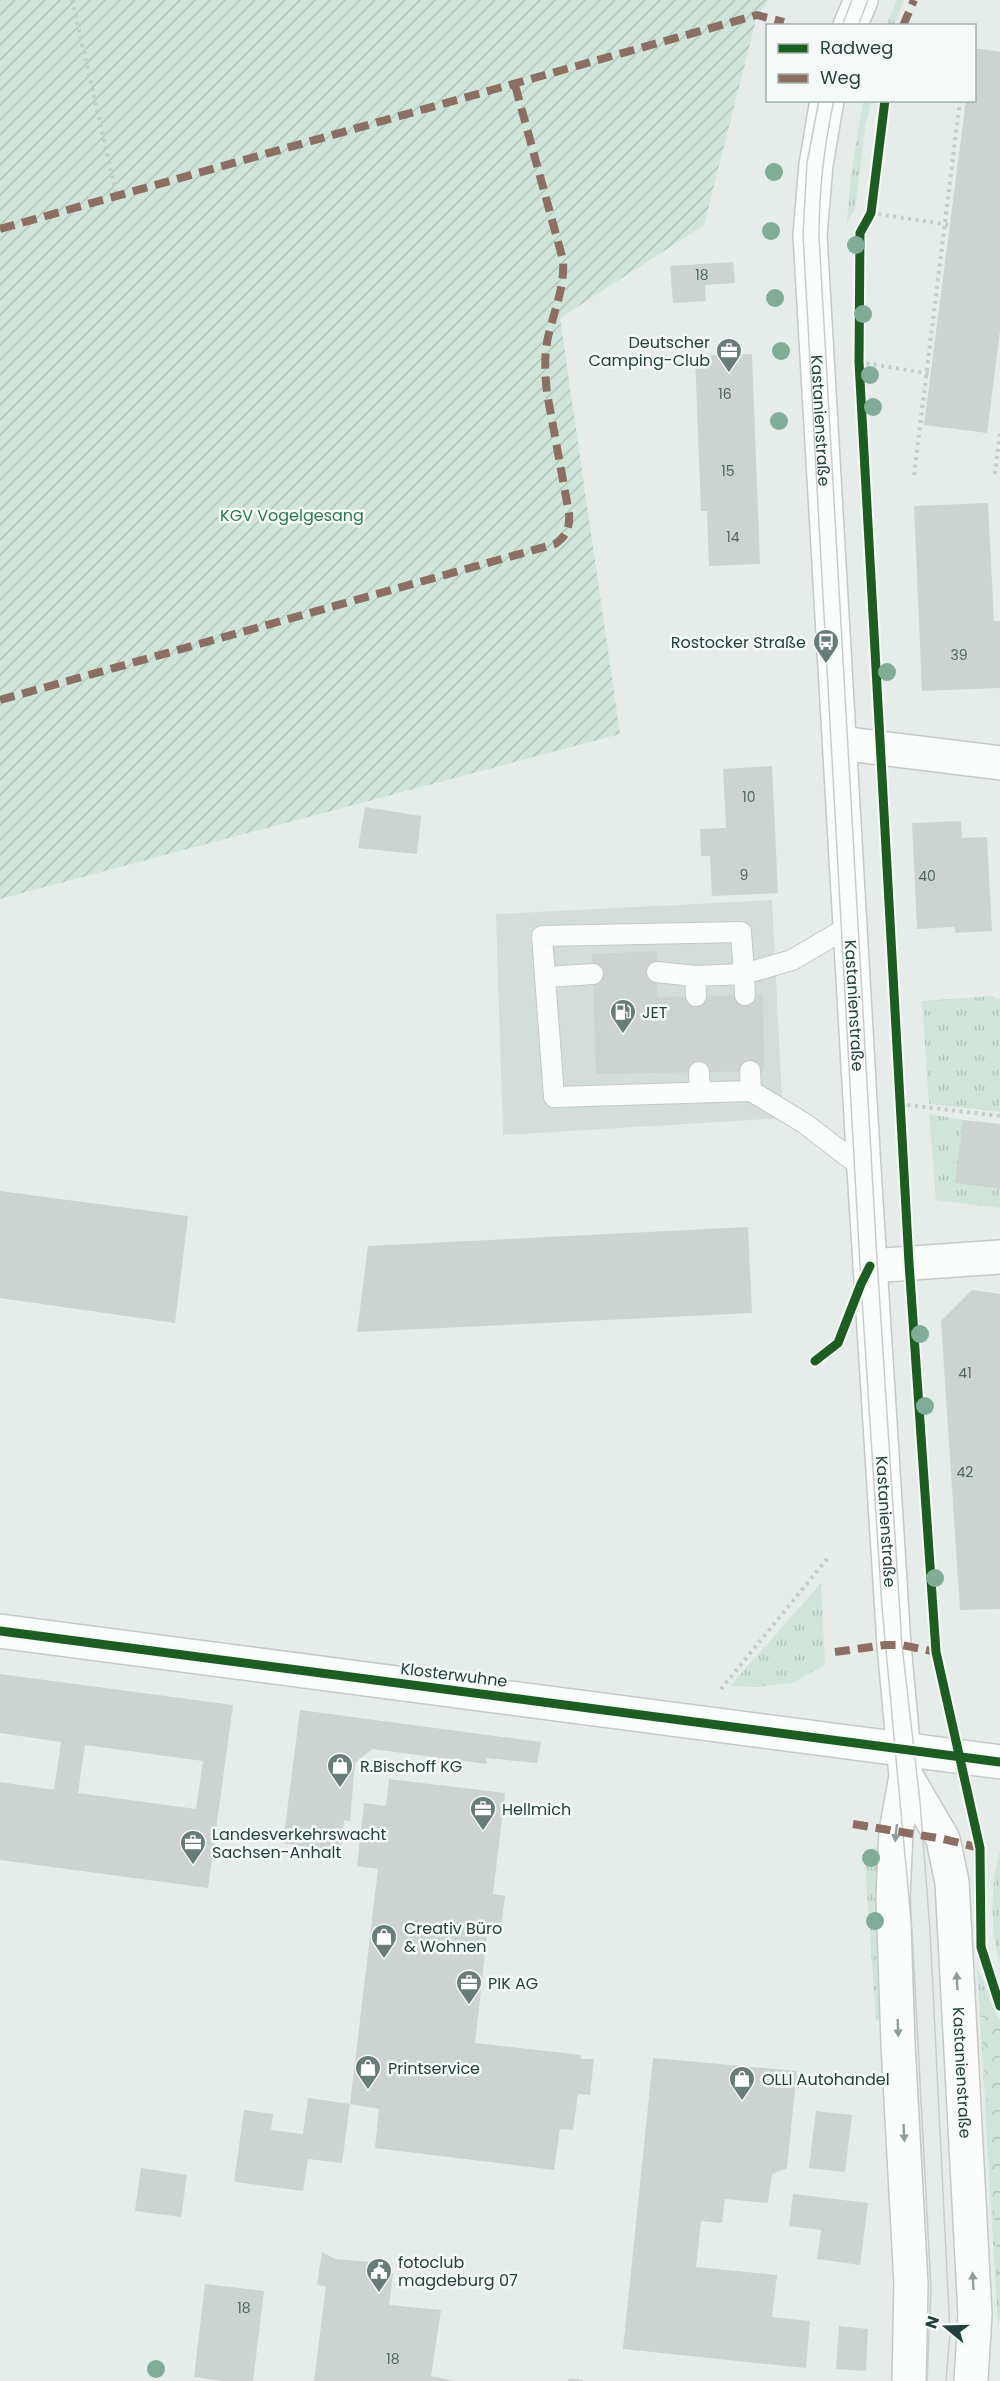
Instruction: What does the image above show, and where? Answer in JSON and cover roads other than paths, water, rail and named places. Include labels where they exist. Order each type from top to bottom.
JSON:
[{"type":"main road","points":[[851,24],[861,0]]},
{"type":"main road","name":"Kastanienstraße","points":[[827,102],[816,165],[810,235],[870,1266],[894,1645],[905,1763],[896,1832],[893,1896],[911,2284],[909,2381]]},
{"type":"main road","points":[[840,743],[1000,763]]},
{"type":"main road","points":[[870,1266],[1000,1257]]},
{"type":"main road","name":"Klosterwuhne","points":[[0,1631],[695,1721],[905,1763],[1000,1762]]},
{"type":"main road","name":"Kastanienstraße","points":[[905,1763],[943,1839],[952,1882],[975,2314],[971,2381]]},
{"type":"lane","points":[[657,972],[696,976],[744,974],[792,960],[850,926]]},
{"type":"lane","points":[[745,995],[741,932],[542,936],[554,1097],[751,1091],[804,1123],[864,1169]]},
{"type":"lane","points":[[546,977],[593,974]]},
{"type":"lane","points":[[696,976],[696,996]]},
{"type":"lane","points":[[750,1071],[751,1091]]},
{"type":"lane","points":[[699,1072],[700,1092]]},
{"type":"tram line","points":[[843,24],[852,0]]},
{"type":"tram line","points":[[859,24],[868,0]]},
{"type":"tram line","points":[[819,102],[807,163],[803,234],[861,1284],[882,1607],[912,1931],[931,2288],[927,2381]]},
{"type":"tram line","points":[[834,102],[823,168],[819,236],[877,1259],[902,1645],[920,1802],[930,1930],[950,2333],[946,2381]]},
{"type":"place","name":"Deutscher Camping-Club","points":[[729,374]]},
{"type":"place","name":"Rostocker Straße","points":[[826,665]]},
{"type":"place","name":"JET","points":[[623,1035]]},
{"type":"place","name":"R.Bischoff KG","points":[[340,1789]]},
{"type":"place","name":"Hellmich","points":[[483,1832]]},
{"type":"place","name":"Landesverkehrswacht Sachsen-Anhalt","points":[[193,1866]]},
{"type":"place","name":"Creativ Büro & Wohnen","points":[[384,1960]]},
{"type":"place","name":"PIK AG","points":[[469,2006]]},
{"type":"place","name":"Printservice","points":[[368,2091]]},
{"type":"place","name":"OLLI Autohandel","points":[[742,2102]]},
{"type":"place","name":"fotoclub magdeburg 07","points":[[379,2294]]},
{"type":"park label","name":"KGV Vogelgesang","points":[[292,515]]}]
